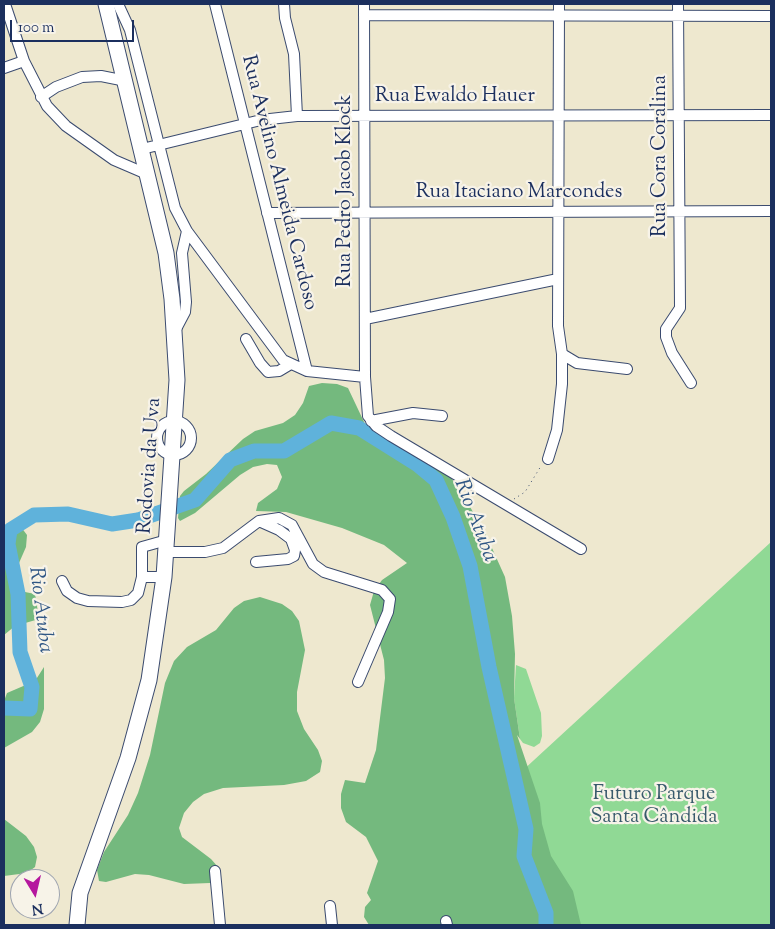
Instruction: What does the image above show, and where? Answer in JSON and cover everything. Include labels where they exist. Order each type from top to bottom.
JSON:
[{"type":"highway","name":"Rodovia da Uva","points":[[77,925],[80,893],[140,720],[155,648],[164,577],[177,380],[166,253],[149,175],[106,4]]},
{"type":"street","points":[[5,4],[24,61],[41,97],[54,114],[78,135],[123,165],[149,175]]},
{"type":"street","points":[[118,4],[130,30],[175,208],[187,231],[277,354],[289,365],[307,371],[365,377]]},
{"type":"street","name":"Rua Avelino Almeida Cardoso","points":[[216,4],[307,371]]},
{"type":"street","points":[[284,4],[284,18],[294,54],[297,116]]},
{"type":"street","name":"Rua Pedro Jacob Klock","points":[[364,4],[365,377],[366,409],[371,421]]},
{"type":"street","points":[[459,4],[459,16]]},
{"type":"street","points":[[548,459],[557,430],[562,384],[562,354],[558,326],[559,4]]},
{"type":"street","name":"Rua Cora Coralina","points":[[678,4],[680,308],[666,329],[666,337],[672,353],[691,383]]},
{"type":"street","points":[[364,15],[771,16]]},
{"type":"street","points":[[4,68],[24,61]]},
{"type":"street","points":[[41,97],[56,87],[82,77],[101,76],[126,82]]},
{"type":"street","name":"Rua Ewaldo Hauer","points":[[142,149],[245,124],[297,116],[771,115]]},
{"type":"street","name":"Rua Itaciano Marcondes","points":[[268,213],[771,211]]},
{"type":"street","points":[[174,330],[185,312],[186,302],[182,253],[187,231]]},
{"type":"street","points":[[365,319],[558,279]]},
{"type":"street","points":[[246,339],[260,363],[268,372],[279,371],[289,365]]},
{"type":"street","points":[[562,354],[577,363],[627,369]]},
{"type":"street","points":[[371,421],[413,413],[442,416]]},
{"type":"street","points":[[371,421],[386,434],[581,549]]},
{"type":"street","points":[[62,581],[67,591],[77,598],[88,601],[122,602],[131,600],[138,594],[142,577],[142,547],[167,539],[205,552],[223,548],[259,521],[279,518],[292,525],[313,564],[324,572],[382,590],[390,599],[388,612],[358,682]]},
{"type":"street","points":[[256,562],[288,560],[294,556],[295,550],[291,540],[279,530],[259,521]]},
{"type":"street","points":[[142,577],[164,577]]},
{"type":"street","points":[[215,871],[220,925]]},
{"type":"street","points":[[330,906],[332,925]]},
{"type":"path","points":[[509,507],[515,497],[525,492],[543,462],[548,459]]},
{"type":"green space","points":[[322,383],[337,384],[348,388],[365,424],[449,475],[464,496],[487,537],[505,577],[512,616],[515,654],[514,698],[520,739],[517,735],[540,803],[542,824],[551,856],[573,891],[581,925],[369,925],[364,917],[365,907],[371,900],[367,893],[378,861],[366,837],[346,822],[341,808],[341,794],[345,780],[365,783],[376,750],[385,678],[384,660],[370,605],[374,591],[382,580],[407,563],[384,545],[342,528],[286,512],[256,511],[258,503],[277,489],[282,477],[277,465],[267,464],[253,467],[240,475],[195,513],[180,521],[178,518],[180,496],[184,491],[206,474],[243,439],[255,431],[283,423],[295,415],[303,403],[309,386]]},
{"type":"green space","points":[[8,527],[21,527],[27,535],[26,547],[19,563],[17,579],[25,592],[35,594],[39,619],[15,626],[4,635],[4,530]]},
{"type":"green space","name":"Futuro Parque Santa Cândida","points":[[771,542],[771,925],[562,925],[521,772]]},
{"type":"green space","points":[[260,597],[282,604],[292,611],[299,621],[305,650],[297,692],[297,711],[304,729],[318,750],[322,761],[320,772],[306,781],[284,785],[223,788],[204,794],[193,802],[184,813],[179,828],[182,837],[211,859],[218,867],[219,876],[210,883],[184,884],[149,875],[135,874],[106,882],[99,881],[97,870],[104,852],[128,815],[138,793],[150,755],[165,683],[174,661],[187,647],[216,630],[234,608],[244,601]]},
{"type":"green space","points":[[516,665],[526,669],[541,713],[542,736],[540,743],[534,747],[523,743],[520,739],[514,698]]},
{"type":"green space","points":[[44,667],[44,709],[40,722],[32,732],[4,748],[4,701],[7,693],[35,681]]},
{"type":"green space","points":[[4,819],[26,836],[34,847],[37,857],[35,867],[32,869],[10,869],[10,875],[4,876]]},
{"type":"waterway","name":"Rio Atuba","points":[[4,708],[30,709],[32,687],[20,652],[18,594],[8,544],[10,530],[34,515],[68,514],[112,524],[138,520],[195,500],[230,460],[254,451],[284,451],[331,423],[359,428],[418,465],[436,480],[453,517],[470,566],[489,667],[526,829],[524,856],[546,913],[546,925]]}]
